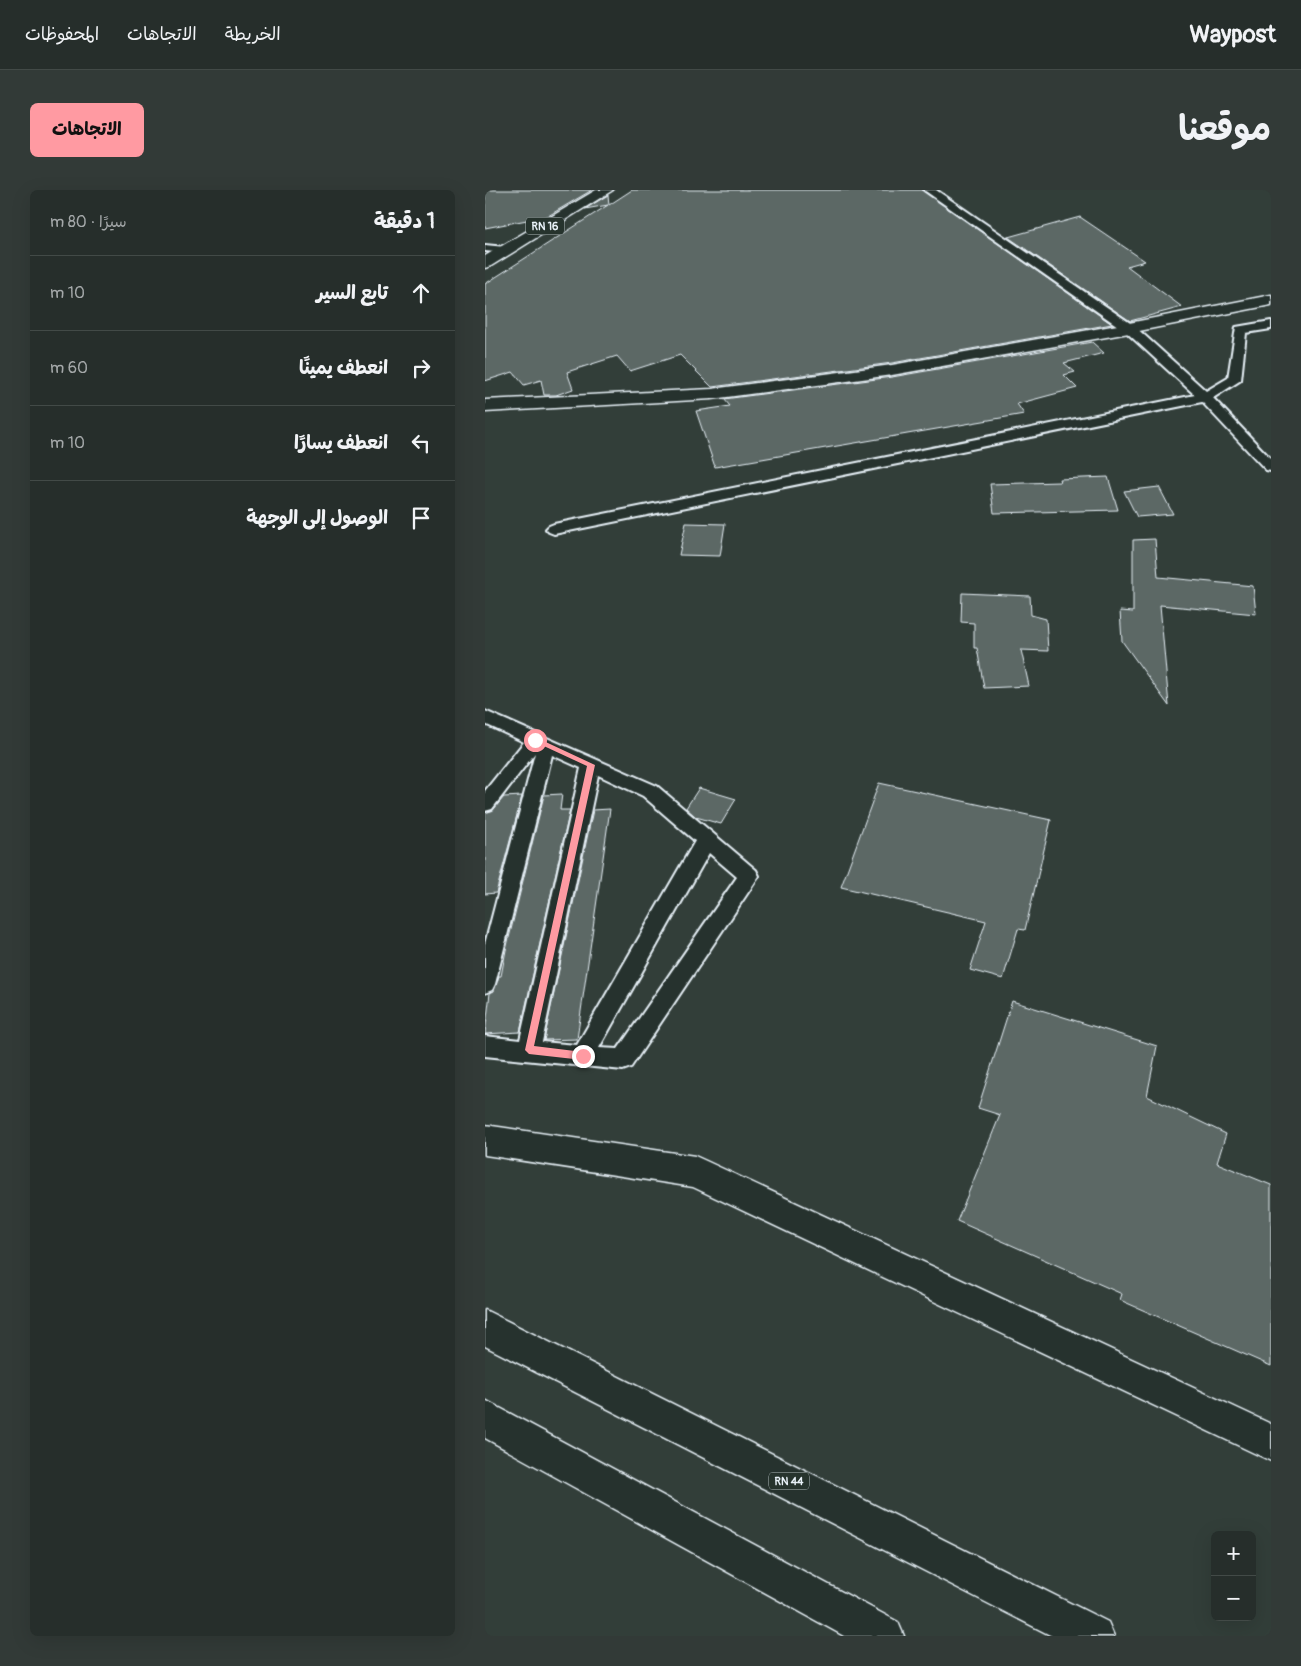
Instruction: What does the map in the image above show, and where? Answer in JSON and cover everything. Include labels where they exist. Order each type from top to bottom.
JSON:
[{"type":"main road","name":"RN 16","points":[[485,263],[606,190]]},
{"type":"main road","points":[[485,406],[712,394],[892,370],[1129,328],[1271,300]]},
{"type":"main road","points":[[485,1140],[695,1172],[1271,1444]]},
{"type":"main road","name":"RN 44","points":[[485,1327],[1094,1636]]},
{"type":"main road","points":[[485,1418],[884,1636]]},
{"type":"lane","points":[[929,190],[1129,328],[1205,397],[1271,467]]},
{"type":"lane","points":[[485,248],[505,250]]},
{"type":"lane","points":[[554,528],[1205,397],[1234,380],[1240,330],[1271,325]]},
{"type":"lane","points":[[485,717],[650,791],[749,876],[623,1060],[485,1046]]},
{"type":"lane","points":[[485,804],[541,742]]},
{"type":"lane","points":[[485,984],[541,742]]},
{"type":"lane","points":[[529,1050],[591,765]]},
{"type":"lane","points":[[583,1056],[706,840]]},
{"type":"building","points":[[485,190],[592,190],[548,216],[485,228]]},
{"type":"building","points":[[632,190],[922,190],[1112,324],[892,363],[712,387],[680,355],[630,371],[617,356],[567,372],[573,389],[556,395],[544,395],[541,380],[524,385],[513,372],[485,381],[485,284],[608,205],[585,209],[608,195],[609,205]]},
{"type":"building","points":[[1080,217],[1145,261],[1127,266],[1182,307],[1130,321],[1008,237]]},
{"type":"building","points":[[1092,342],[1104,353],[1064,363],[1075,372],[1064,375],[1077,388],[1017,404],[1024,414],[715,467],[696,411],[730,406],[724,399],[892,377]]},
{"type":"building","points":[[1108,477],[1118,510],[994,513],[990,484],[1060,482],[1059,479]]},
{"type":"building","points":[[1159,487],[1173,514],[1137,517],[1124,491]]},
{"type":"building","points":[[686,523],[725,524],[720,556],[679,555]]},
{"type":"building","points":[[1155,539],[1158,577],[1253,586],[1256,614],[1160,605],[1169,706],[1122,641],[1120,611],[1133,612],[1133,540]]},
{"type":"building","points":[[962,593],[1030,596],[1031,615],[1046,619],[1048,651],[1021,650],[1029,686],[984,688],[977,648],[974,648],[974,623],[961,622]]},
{"type":"building","points":[[879,783],[1051,820],[1025,930],[1018,929],[1003,979],[970,970],[986,921],[841,887]]},
{"type":"building","points":[[699,788],[736,799],[721,824],[696,817],[686,808]]},
{"type":"building","points":[[562,794],[560,810],[570,810],[520,1032],[485,1034],[490,993],[494,991],[499,976],[501,976],[544,795]]},
{"type":"building","points":[[522,796],[496,893],[485,894],[485,813],[493,810],[504,797]]},
{"type":"building","points":[[610,809],[577,1039],[544,1040],[593,810]]},
{"type":"building","points":[[1012,1001],[1157,1046],[1147,1096],[1226,1134],[1217,1163],[1271,1185],[1271,1366],[1120,1300],[1122,1294],[957,1221],[1000,1115],[978,1108]]},
{"type":"route","points":[[535,740],[591,765],[529,1050],[583,1056]]}]
